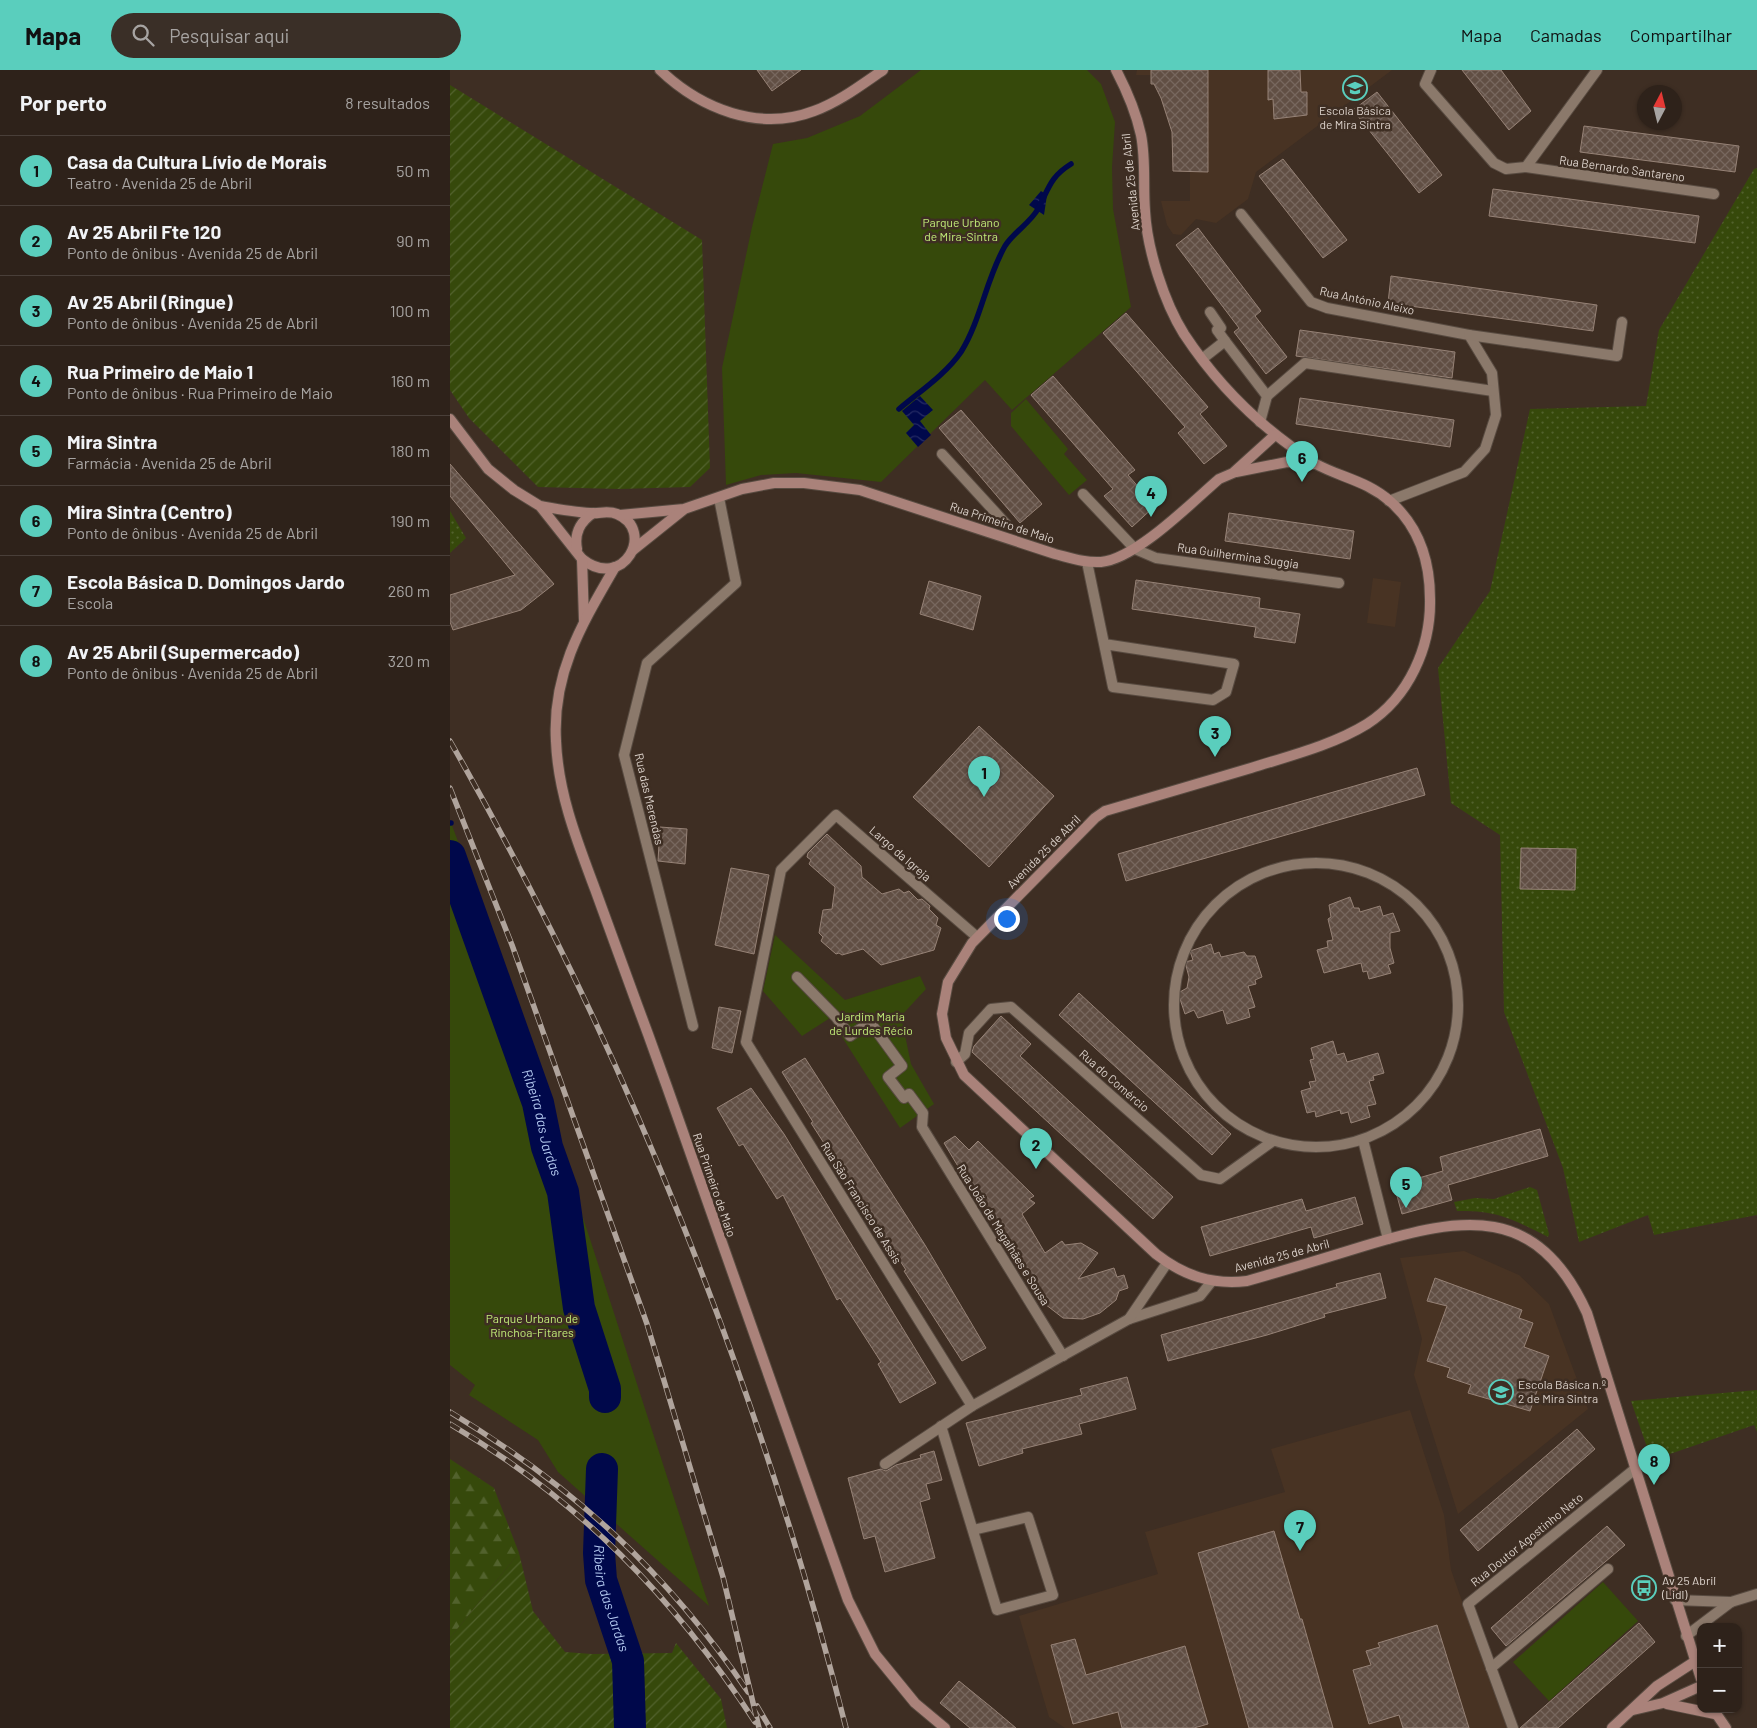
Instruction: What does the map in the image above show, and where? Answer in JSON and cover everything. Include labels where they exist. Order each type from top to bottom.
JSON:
[{"type":"street","points":[[660,70],[673,82],[707,104],[730,114],[756,119],[788,118],[814,111],[836,101],[882,70]]},
{"type":"street","name":"Avenida 25 de Abril","points":[[1116,70],[1135,112],[1141,136],[1145,214],[1155,262],[1167,299],[1179,324],[1202,359],[1232,396],[1275,435],[1315,464],[1361,481],[1389,501],[1409,520],[1418,538],[1430,573],[1430,621],[1418,666],[1392,702],[1367,723],[1327,742],[1105,812],[1070,841],[977,937],[948,982],[942,1014],[946,1038],[956,1062],[964,1075],[1166,1263],[1186,1274],[1227,1283],[1247,1281],[1435,1227],[1472,1224],[1514,1233],[1533,1242],[1547,1253],[1562,1268],[1575,1287],[1587,1313],[1697,1669]]},
{"type":"street","name":"Rua Bernardo Santareno","points":[[1431,70],[1426,84],[1494,164],[1506,169],[1526,167],[1714,194]]},
{"type":"street","points":[[1526,167],[1591,73]]},
{"type":"street","name":"Rua António Aleixo","points":[[1241,214],[1311,302],[1327,308],[1470,335],[1617,356],[1622,322]]},
{"type":"street","points":[[1210,312],[1221,328],[1217,330],[1267,396]]},
{"type":"street","points":[[1389,501],[1464,472],[1485,448],[1496,415],[1492,373],[1470,335]]},
{"type":"street","points":[[1202,359],[1225,341]]},
{"type":"street","points":[[1260,422],[1267,396],[1305,364],[1493,391]]},
{"type":"street","points":[[450,419],[488,469],[514,490],[540,506],[590,566],[602,570],[621,565],[633,550],[635,540],[633,530],[620,515],[610,511],[593,513],[540,506]]},
{"type":"street","name":"Rua Primeiro de Maio","points":[[620,515],[684,509],[742,489],[774,483],[804,483],[860,490],[1002,537],[1087,562],[1117,558],[1135,549],[1219,479],[1233,473],[1275,435]]},
{"type":"street","points":[[942,454],[1006,524]]},
{"type":"street","points":[[1233,473],[1287,462],[1315,464]]},
{"type":"street","points":[[1083,494],[1135,549]]},
{"type":"street","name":"Rua das Merendas","points":[[693,1026],[624,755],[647,663],[736,583],[719,498]]},
{"type":"street","name":"Rua Primeiro de Maio","points":[[633,550],[684,509]]},
{"type":"street","points":[[580,555],[576,540],[578,528],[584,519],[593,513]]},
{"type":"street","name":"Rua Guilhermina Suggia","points":[[1135,549],[1156,558],[1339,583]]},
{"type":"street","name":"Rua Primeiro de Maio","points":[[580,555],[584,620]]},
{"type":"street","points":[[1087,562],[1104,644],[1113,687],[1213,700],[1226,692],[1234,664],[1104,644]]},
{"type":"street","name":"Rua Primeiro de Maio","points":[[615,567],[584,620],[560,679],[556,710],[556,740],[559,775],[569,819],[652,1045],[848,1600],[875,1654],[916,1703],[945,1728]]},
{"type":"street","name":"Largo da Igreja","points":[[808,843],[836,815],[977,937]]},
{"type":"street","name":"Rua São Francisco de Assis","points":[[808,843],[781,870],[746,1042],[972,1406]]},
{"type":"street","points":[[1308,862],[1349,865],[1394,884],[1430,917],[1453,960],[1460,1008],[1455,1042],[1442,1074],[1422,1102],[1396,1124],[1363,1140],[1318,1148],[1273,1141],[1234,1122],[1203,1093],[1182,1056],[1173,1014],[1176,971],[1191,934],[1210,908],[1233,888],[1269,870],[1308,862]]},
{"type":"street","name":"Rua João de Magalhães e Sousa","points":[[797,978],[836,1017],[850,1036],[870,1022],[902,1066],[888,1077],[904,1098],[909,1094],[923,1113],[922,1127],[1063,1356]]},
{"type":"street","name":"Rua do Comércio","points":[[956,1062],[965,1054],[969,1033],[991,1009],[1011,1007],[1201,1175],[1220,1179],[1273,1141]]},
{"type":"street","points":[[1363,1140],[1388,1239]]},
{"type":"street","points":[[1129,1319],[1166,1263]]},
{"type":"street","points":[[885,1464],[972,1406],[1129,1319],[1200,1296],[1212,1281]]},
{"type":"street","points":[[941,1426],[972,1530],[997,1610],[1053,1595],[1028,1517],[972,1530]]},
{"type":"street","name":"Rua Doutor Agostinho Neto","points":[[1513,1728],[1468,1604],[1635,1469]]},
{"type":"street","points":[[1491,1668],[1608,1569]]},
{"type":"street","points":[[1675,1600],[1730,1602],[1757,1594]]},
{"type":"street","points":[[1686,1636],[1730,1602]]},
{"type":"street","points":[[1612,1728],[1657,1686],[1694,1662]]},
{"type":"street","points":[[1632,1710],[1663,1703],[1697,1688]]},
{"type":"street","points":[[1663,1703],[1697,1709]]},
{"type":"street","points":[[1715,1713],[1726,1728]]},
{"type":"shaded area","points":[[1137,70],[1392,70],[1256,172],[1248,199],[1216,223],[1196,219],[1181,235],[1173,234],[1167,225],[1161,201],[1190,201],[1190,172],[1173,171],[1172,132],[1161,98],[1154,84],[1151,84],[1151,75],[1136,75]]},
{"type":"shaded area","points":[[1373,578],[1401,582],[1395,627],[1367,623]]},
{"type":"shaded area","name":"Escola Básica n.º 2 de Mira Sintra","points":[[1464,1251],[1519,1275],[1549,1304],[1588,1409],[1458,1514],[1414,1375],[1422,1339],[1400,1258]]},
{"type":"shaded area","points":[[1410,1410],[1444,1515],[1451,1570],[1507,1728],[1065,1728],[1049,1717],[1019,1616],[1158,1574],[1145,1532],[1285,1492],[1271,1449]]},
{"type":"green space","name":"Parque Urbano de Mira-Sintra","points":[[921,70],[1087,70],[1101,84],[1115,122],[1112,167],[1113,209],[1131,307],[1012,410],[985,380],[881,482],[796,473],[761,475],[726,485],[722,368],[752,227],[773,144],[807,138],[860,116]]},
{"type":"green space","points":[[450,85],[702,240],[710,468],[690,487],[619,489],[538,487],[469,418],[450,390]]},
{"type":"green space","points":[[1757,168],[1757,1215],[1654,1235],[1648,1215],[1579,1242],[1563,1168],[1504,1012],[1500,835],[1451,803],[1438,668],[1490,591],[1530,409],[1646,406],[1659,330],[1754,169]]},
{"type":"green space","points":[[1026,399],[1068,449],[1064,454],[1087,480],[1069,495],[1011,426],[1011,413]]},
{"type":"green space","points":[[450,511],[466,538],[450,553]]},
{"type":"green space","name":"Parque Urbano de Rinchoa-Fitares","points":[[450,820],[481,903],[709,1606],[558,1472],[538,1440],[469,1395],[475,1385],[450,1365]]},
{"type":"green space","name":"Jardim Maria de Lurdes Récio","points":[[775,935],[845,1000],[920,976],[926,989],[901,1016],[911,1064],[934,1104],[900,1128],[830,1018],[802,1036],[763,991]]},
{"type":"green space","points":[[1530,1187],[1537,1190],[1549,1234],[1548,1237],[1524,1225],[1494,1214],[1457,1211],[1454,1202],[1475,1198],[1494,1199]]},
{"type":"green space","points":[[1757,1390],[1757,1432],[1754,1425],[1670,1454],[1656,1450],[1649,1453],[1631,1401]]},
{"type":"green space","points":[[450,1459],[494,1488],[519,1553],[450,1638]]},
{"type":"green space","points":[[519,1553],[533,1611],[565,1652],[592,1654],[672,1653],[676,1643],[721,1699],[727,1728],[450,1728],[450,1638]]},
{"type":"green space","points":[[1603,1582],[1638,1621],[1549,1701],[1513,1662]]},
{"type":"water","points":[[1041,191],[1047,195],[1044,215],[1029,205]]},
{"type":"water","points":[[920,396],[933,410],[920,421],[931,435],[918,447],[906,433],[914,425],[902,411]]},
{"type":"building","points":[[757,70],[801,70],[772,91]]},
{"type":"building","points":[[1151,70],[1208,70],[1208,172],[1173,171],[1172,132],[1161,98],[1154,84],[1151,84]]},
{"type":"building","points":[[1268,70],[1300,70],[1301,92],[1307,92],[1307,115],[1274,119],[1273,99],[1268,100]]},
{"type":"building","points":[[1462,70],[1501,70],[1531,111],[1509,130]]},
{"type":"building","points":[[1377,92],[1442,175],[1419,193],[1353,110]]},
{"type":"building","points":[[1584,126],[1739,146],[1735,172],[1580,152]]},
{"type":"building","points":[[1283,159],[1347,240],[1323,258],[1259,176]]},
{"type":"building","points":[[1493,189],[1699,216],[1695,243],[1489,216]]},
{"type":"building","points":[[1198,228],[1261,311],[1255,316],[1287,357],[1266,374],[1234,332],[1239,328],[1176,245]]},
{"type":"building","points":[[1391,276],[1597,305],[1593,331],[1388,303]]},
{"type":"building","points":[[1126,313],[1208,407],[1200,414],[1227,446],[1204,464],[1178,433],[1185,427],[1103,333]]},
{"type":"building","points":[[1300,330],[1455,352],[1452,378],[1296,356]]},
{"type":"building","points":[[1053,376],[1135,470],[1128,475],[1155,506],[1132,527],[1104,496],[1113,489],[1031,395]]},
{"type":"building","points":[[1300,398],[1454,420],[1450,447],[1296,424]]},
{"type":"building","points":[[961,410],[1042,504],[1020,523],[939,428]]},
{"type":"building","points":[[450,464],[554,584],[521,610],[453,630],[450,622],[450,595],[515,575],[450,496]]},
{"type":"building","points":[[1229,513],[1354,531],[1350,559],[1225,541]]},
{"type":"building","points":[[1136,580],[1260,598],[1259,608],[1300,614],[1295,643],[1254,637],[1256,627],[1132,609]]},
{"type":"building","points":[[929,581],[981,596],[973,630],[920,614]]},
{"type":"building","points":[[979,726],[1054,796],[989,867],[913,797]]},
{"type":"building","points":[[1417,768],[1425,795],[1126,881],[1118,854]]},
{"type":"building","points":[[660,827],[687,829],[685,864],[658,861]]},
{"type":"building","points":[[827,834],[861,866],[862,877],[882,894],[899,889],[904,893],[909,891],[918,900],[922,899],[930,906],[929,909],[938,918],[936,925],[941,928],[934,950],[881,965],[863,949],[842,955],[836,954],[821,941],[823,937],[819,933],[823,910],[832,909],[835,887],[809,864],[811,860],[807,857],[808,853]]},
{"type":"building","points":[[1521,848],[1576,849],[1575,890],[1520,889]]},
{"type":"building","points":[[731,868],[769,875],[754,954],[715,945]]},
{"type":"building","points":[[1350,897],[1354,908],[1359,908],[1360,912],[1380,906],[1383,916],[1393,913],[1400,931],[1390,933],[1390,948],[1394,963],[1388,965],[1391,973],[1369,979],[1367,971],[1363,972],[1361,963],[1324,973],[1317,950],[1328,947],[1327,941],[1333,940],[1328,919],[1331,917],[1329,905]]},
{"type":"building","points":[[1211,944],[1214,954],[1219,952],[1221,957],[1244,952],[1247,956],[1255,956],[1262,977],[1255,980],[1256,984],[1248,986],[1255,1007],[1248,1009],[1250,1017],[1227,1024],[1223,1010],[1198,1018],[1194,1010],[1185,1014],[1178,993],[1187,988],[1189,977],[1185,962],[1193,960],[1190,951]]},
{"type":"building","points":[[1079,993],[1231,1134],[1212,1155],[1059,1015]]},
{"type":"building","points":[[719,1007],[741,1011],[732,1053],[712,1048]]},
{"type":"building","points":[[1001,1016],[1031,1044],[1020,1056],[1173,1197],[1153,1219],[972,1052],[974,1046]]},
{"type":"building","points":[[1333,1041],[1337,1055],[1344,1053],[1347,1062],[1378,1053],[1384,1073],[1373,1076],[1374,1080],[1369,1081],[1376,1104],[1367,1106],[1370,1117],[1351,1123],[1348,1112],[1341,1114],[1340,1110],[1316,1117],[1315,1111],[1307,1113],[1301,1091],[1311,1088],[1309,1082],[1316,1081],[1310,1060],[1314,1059],[1311,1048]]},
{"type":"building","points":[[805,1058],[925,1245],[986,1348],[962,1361],[811,1123],[813,1122],[782,1072]]},
{"type":"building","points":[[751,1088],[784,1134],[936,1383],[900,1403],[878,1364],[881,1362],[840,1298],[837,1300],[783,1195],[777,1199],[743,1144],[739,1146],[717,1108]]},
{"type":"building","points":[[1540,1129],[1548,1156],[1448,1185],[1452,1200],[1402,1214],[1394,1185],[1443,1171],[1440,1157]]},
{"type":"building","points":[[955,1136],[969,1150],[978,1141],[1034,1196],[1029,1199],[1035,1203],[1022,1214],[1045,1253],[1062,1241],[1065,1245],[1081,1243],[1098,1253],[1078,1279],[1114,1268],[1117,1277],[1124,1275],[1128,1288],[1119,1291],[1116,1300],[1100,1313],[1083,1319],[1063,1318],[1045,1304],[1042,1306],[944,1143]]},
{"type":"building","points":[[1355,1197],[1363,1224],[1314,1238],[1311,1227],[1210,1256],[1201,1227],[1302,1199],[1306,1211]]},
{"type":"building","points":[[1380,1273],[1386,1298],[1324,1314],[1325,1317],[1267,1335],[1168,1361],[1161,1335],[1337,1287],[1336,1284]]},
{"type":"building","points":[[1435,1278],[1522,1310],[1519,1318],[1533,1323],[1524,1347],[1549,1356],[1530,1411],[1468,1393],[1471,1385],[1447,1377],[1450,1368],[1427,1361],[1447,1306],[1427,1301]]},
{"type":"building","points":[[1127,1377],[1136,1409],[1079,1424],[1082,1434],[1022,1449],[1023,1453],[979,1466],[966,1423],[1082,1395],[1080,1389]]},
{"type":"building","points":[[1577,1429],[1595,1449],[1478,1551],[1460,1530]]},
{"type":"building","points":[[934,1451],[942,1480],[926,1484],[930,1499],[920,1502],[935,1558],[885,1572],[875,1536],[864,1539],[848,1478],[881,1469],[886,1471],[896,1465],[921,1458],[920,1455]]},
{"type":"building","points":[[1607,1526],[1625,1545],[1506,1646],[1491,1628]]},
{"type":"building","points":[[1274,1531],[1300,1619],[1302,1619],[1333,1728],[1249,1728],[1198,1553]]},
{"type":"building","points":[[1639,1623],[1655,1642],[1558,1728],[1520,1728]]},
{"type":"building","points":[[1437,1625],[1469,1728],[1403,1728],[1399,1715],[1369,1724],[1353,1670],[1371,1665],[1366,1651],[1380,1647],[1378,1643]]},
{"type":"building","points":[[1075,1639],[1086,1675],[1185,1646],[1208,1724],[1194,1728],[1122,1728],[1118,1712],[1073,1724],[1051,1645]]},
{"type":"building","points":[[959,1681],[1016,1728],[970,1728],[940,1703]]},
{"type":"waterway","points":[[899,409],[940,375],[961,352],[974,327],[993,272],[1005,246],[1035,214],[1054,178],[1071,164]]},
{"type":"waterway","name":"Ribeira das Jardas","points":[[450,856],[538,1103],[547,1147],[563,1192],[579,1308],[605,1389],[605,1397]]},
{"type":"waterway","name":"Ribeira das Jardas","points":[[602,1469],[599,1553],[601,1580],[628,1661],[630,1728]]},
{"type":"railway","points":[[450,741],[514,858],[574,977],[630,1098],[681,1221],[729,1346],[772,1472],[811,1599],[846,1728]]},
{"type":"railway","points":[[450,788],[512,945],[647,1324],[723,1577],[759,1728]]},
{"type":"railway","points":[[450,1412],[495,1440],[537,1470],[577,1501],[615,1535],[651,1570],[685,1608],[748,1692]]},
{"type":"railway","points":[[450,1424],[497,1453],[540,1485],[581,1518],[620,1554],[691,1633],[724,1676],[755,1722]]},
{"type":"railway","points":[[757,1706],[770,1728]]},
{"type":"place","name":"Escola Básica de Mira Sintra","points":[[1355,88]]},
{"type":"place","name":"Mira Sintra (Centro)","points":[[1302,482]]},
{"type":"place","name":"Rua Primeiro de Maio 1","points":[[1151,517]]},
{"type":"place","name":"Av 25 Abril (Ringue)","points":[[1215,757]]},
{"type":"place","name":"Casa da Cultura Lívio de Morais","points":[[984,797]]},
{"type":"place","name":"Av 25 Abril Fte 120","points":[[1036,1169]]},
{"type":"place","name":"Mira Sintra","points":[[1406,1208]]},
{"type":"place","name":"Escola Básica n.º 2 de Mira Sintra","points":[[1501,1392]]},
{"type":"place","name":"Av 25 Abril (Supermercado)","points":[[1654,1485]]},
{"type":"place","name":"Escola Básica D. Domingos Jardo","points":[[1300,1551]]},
{"type":"place","name":"Av 25 Abril (Lidl)","points":[[1644,1588]]}]
